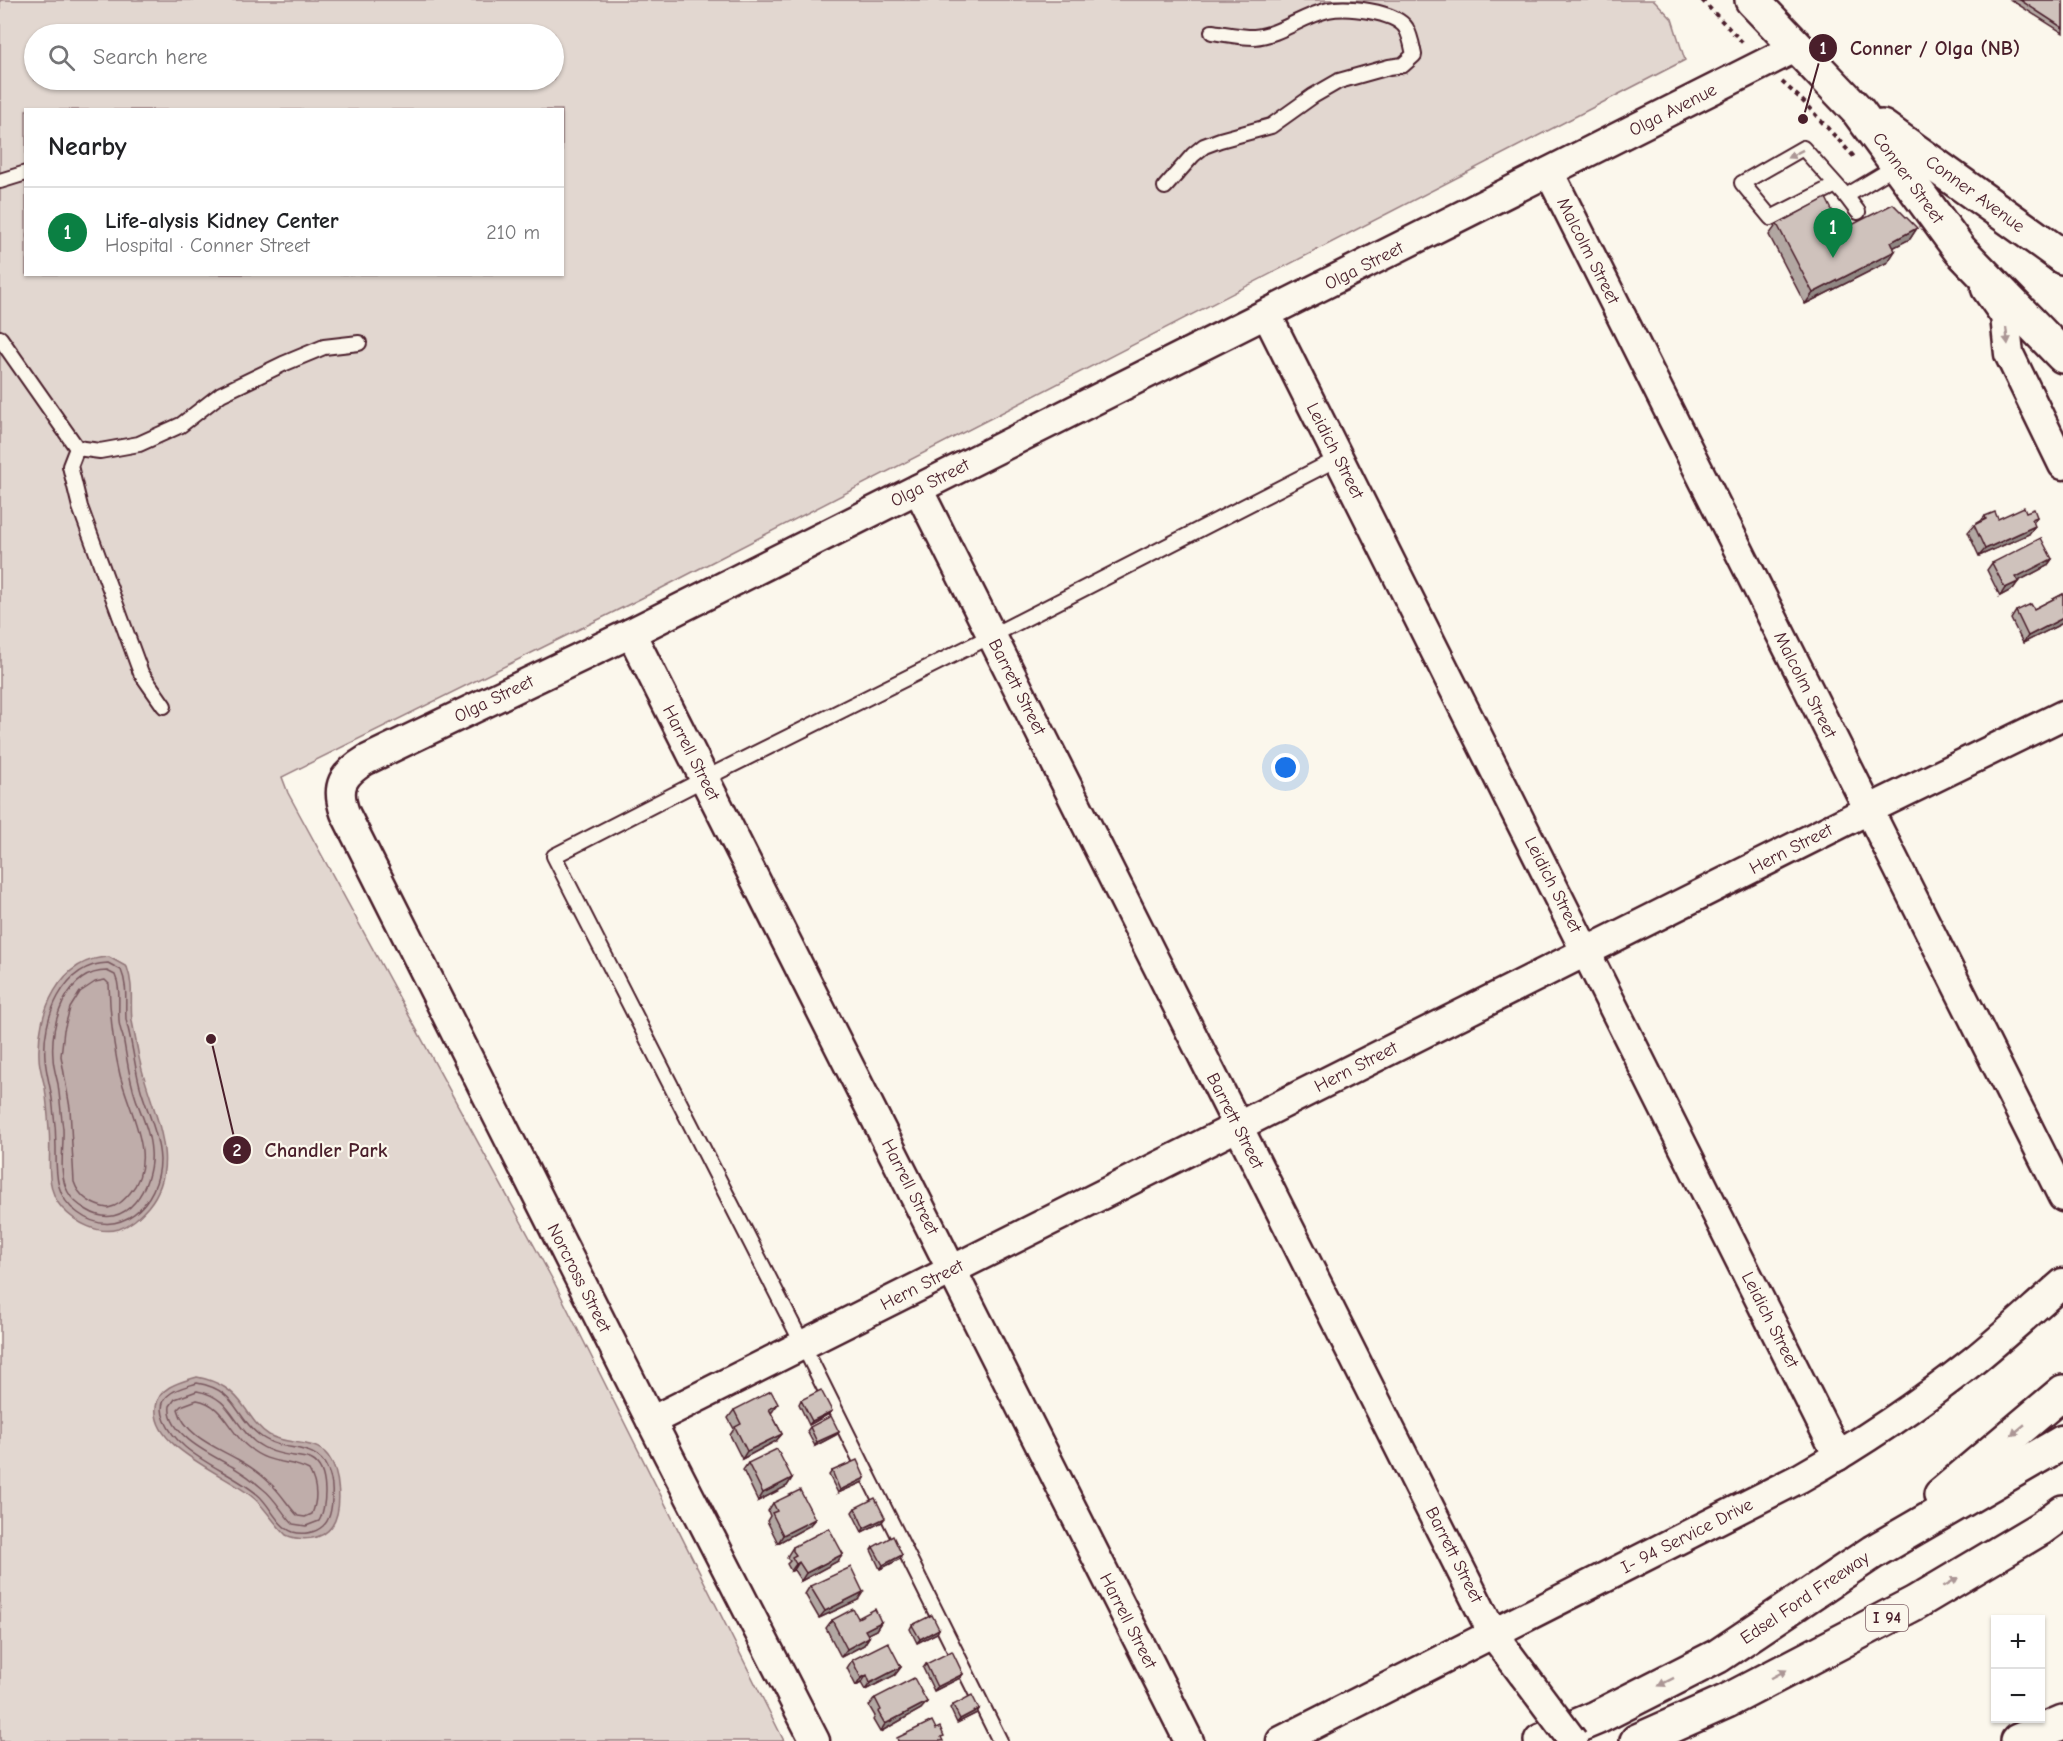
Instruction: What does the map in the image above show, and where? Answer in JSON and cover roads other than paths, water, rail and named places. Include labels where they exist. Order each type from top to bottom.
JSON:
[{"type":"main road","name":"Conner Street","points":[[1752,0],[1858,111],[1960,250],[2063,356]]},
{"type":"main road","name":"Conner Avenue","points":[[1858,111],[2063,257]]},
{"type":"main road","points":[[1873,1552],[2063,1392]]},
{"type":"main road","name":"Edsel Ford Freeway","points":[[1541,1741],[1596,1718],[1718,1656],[1873,1552],[2063,1442]]},
{"type":"main road","name":"I 94","points":[[1637,1741],[1727,1701],[1905,1609],[2056,1518]]},
{"type":"main road","points":[[2018,1741],[2063,1722]]},
{"type":"street","name":"Olga Avenue","points":[[1549,172],[1797,47]]},
{"type":"street","name":"Olga Street","points":[[345,813],[340,794],[343,781],[351,770],[366,760],[631,633],[1549,172]]},
{"type":"street","name":"Malcolm Street","points":[[1549,172],[2063,1197]]},
{"type":"street","points":[[1960,250],[2005,316],[2009,354],[2063,465]]},
{"type":"street","name":"Leidich Street","points":[[1267,315],[1838,1456]]},
{"type":"street","name":"Barrett Street","points":[[918,489],[1493,1634],[1573,1741]]},
{"type":"street","name":"Harrell Street","points":[[631,633],[1189,1741]]},
{"type":"street","name":"Hern Street","points":[[651,1421],[1868,810],[2063,715]]},
{"type":"street","name":"Norcross Street","points":[[345,813],[815,1741]]},
{"type":"street","name":"I- 94 Service Drive","points":[[1281,1741],[1790,1484],[1838,1456],[1903,1414],[1973,1361],[2063,1283]]},
{"type":"lane","points":[[1165,187],[1204,146],[1271,126],[1313,96],[1339,81],[1403,65],[1414,55],[1412,42],[1405,27],[1397,20],[1354,9],[1328,10],[1274,32],[1254,37],[1212,32]]},
{"type":"lane","points":[[1836,185],[1772,218],[1742,183],[1803,148],[1846,196],[1858,212]]},
{"type":"lane","points":[[1846,196],[1898,165]]},
{"type":"lane","points":[[0,181],[24,174]]},
{"type":"lane","points":[[0,338],[77,448],[100,451],[139,444],[181,425],[221,394],[283,364],[324,347],[359,343]]},
{"type":"lane","points":[[77,448],[70,466],[80,507],[141,673],[164,706]]},
{"type":"lane","points":[[1000,1741],[803,1345],[554,856],[1339,458]]},
{"type":"water","points":[[109,957],[127,967],[129,974],[132,1021],[142,1071],[161,1131],[164,1170],[159,1189],[148,1207],[138,1217],[119,1229],[103,1230],[81,1223],[68,1213],[56,1200],[52,1190],[50,1139],[45,1088],[40,1069],[39,1040],[47,1006],[64,977],[77,967],[92,960]]},
{"type":"water","points":[[197,1377],[212,1381],[230,1391],[258,1426],[269,1435],[308,1444],[322,1450],[328,1456],[335,1471],[339,1501],[335,1519],[328,1531],[311,1538],[286,1535],[256,1500],[195,1461],[166,1436],[158,1422],[156,1407],[158,1400],[171,1386]]},
{"type":"place","name":"Conner / Olga (NB)","points":[[1803,119]]},
{"type":"place","name":"Life-alysis Kidney Center","points":[[1833,258]]},
{"type":"place","name":"Chandler Park","points":[[211,1039]]}]
